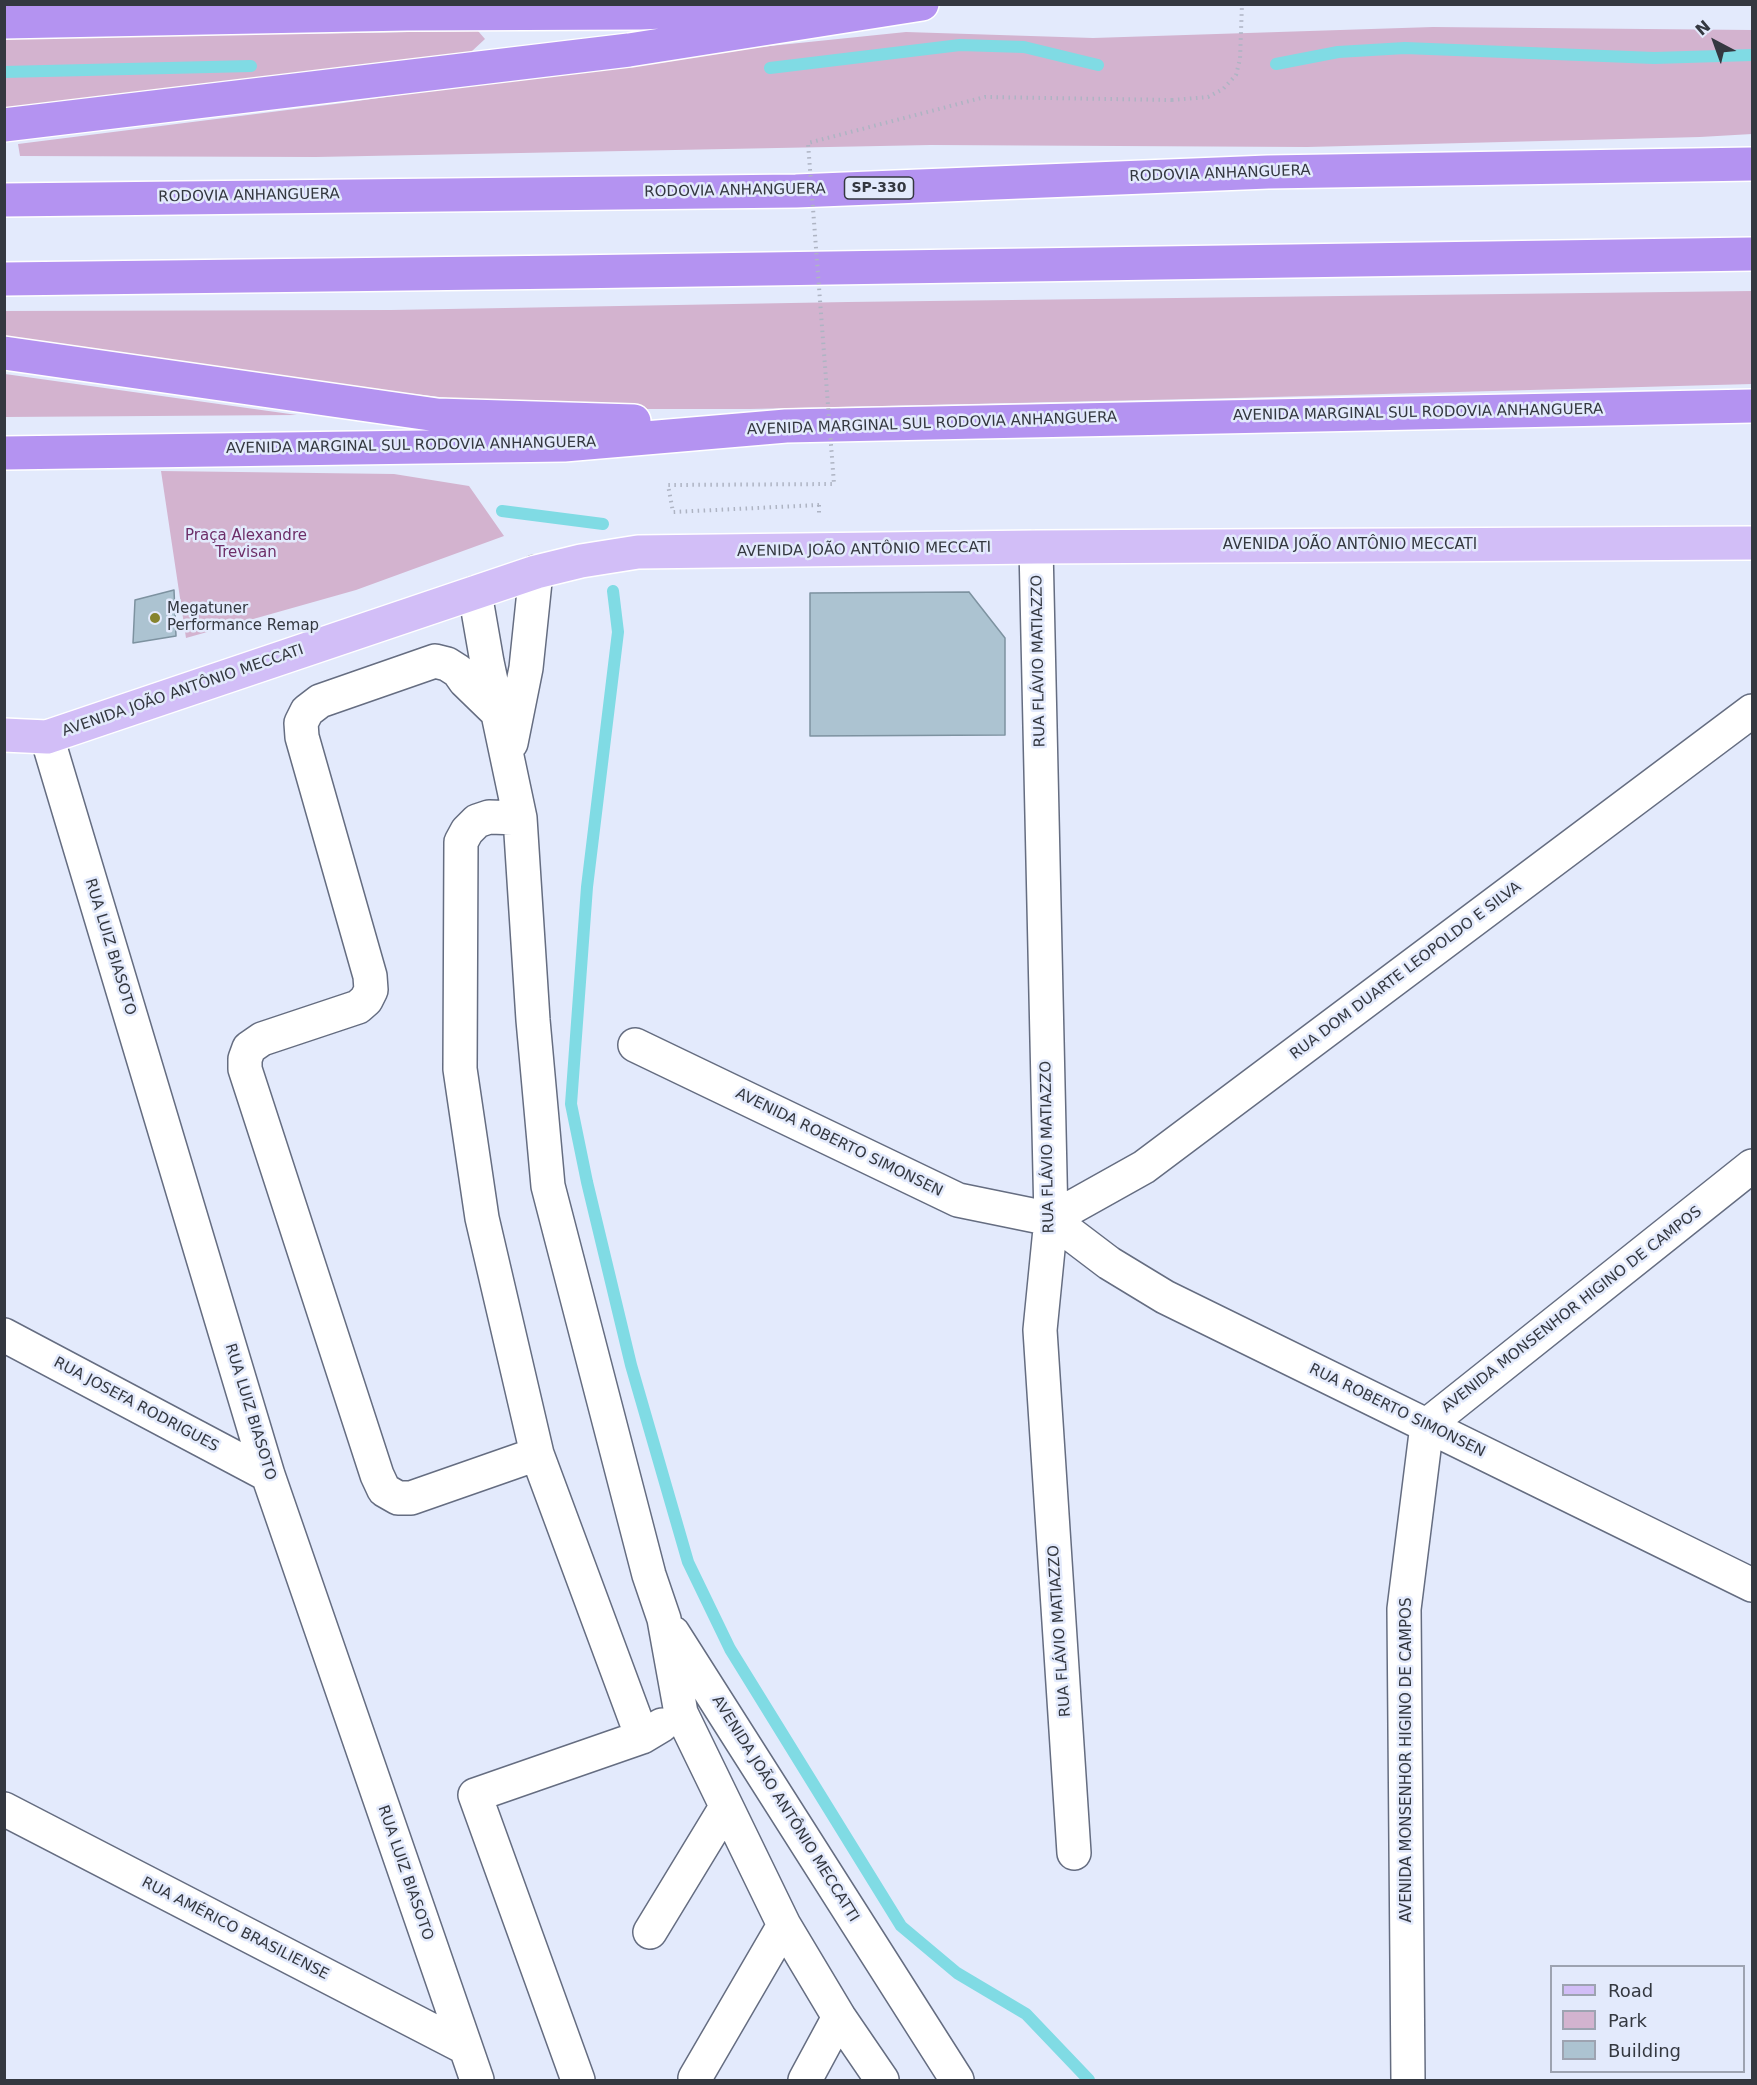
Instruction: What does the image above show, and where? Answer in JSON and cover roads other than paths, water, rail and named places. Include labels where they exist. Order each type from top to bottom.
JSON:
[{"type":"highway","points":[[21,16],[139,12],[387,10],[640,13],[819,4]]},
{"type":"highway","points":[[4,125],[629,50],[922,4]]},
{"type":"highway","name":"RODOVIA ANHANGUERA","points":[[4,200],[796,191],[1268,172],[1752,164]]},
{"type":"highway","points":[[4,279],[1752,254]]},
{"type":"highway","points":[[4,353],[438,415],[786,426]]},
{"type":"highway","name":"AVENIDA MARGINAL SUL RODOVIA ANHANGUERA","points":[[4,453],[564,445],[786,426],[1752,406]]},
{"type":"main road","name":"AVENIDA JOÃO ANTÔNIO MECCATI","points":[[4,735],[47,737],[536,572],[581,561],[638,552],[1752,543]]},
{"type":"main road","points":[[4,761],[47,737]]},
{"type":"street","name":"RUA FLÁVIO MATIAZZO","points":[[1036,547],[1051,1220],[1040,1330],[1074,1853]]},
{"type":"street","points":[[508,757],[526,668],[536,572]]},
{"type":"street","points":[[475,593],[520,818],[533,1020],[548,1186],[649,1575],[664,1619],[681,1713],[783,1925],[882,2080]]},
{"type":"street","points":[[500,715],[465,681],[458,671],[447,664],[435,661],[320,700],[307,711],[301,723],[302,737],[370,976],[370,990],[366,1000],[358,1007],[262,1039],[249,1048],[244,1069],[377,1475],[384,1490],[398,1498],[411,1498],[537,1454]]},
{"type":"street","name":"RUA DOM DUARTE LEOPOLDO E SILVA","points":[[1051,1220],[1144,1167],[1752,711]]},
{"type":"street","name":"RUA LUIZ BIASOTO","points":[[47,737],[268,1475],[477,2080]]},
{"type":"street","points":[[520,818],[489,817],[477,821],[467,831],[461,842],[460,1069],[482,1218],[537,1454],[642,1737]]},
{"type":"street","name":"AVENIDA ROBERTO SIMONSEN","points":[[635,1045],[958,1200],[1051,1220]]},
{"type":"street","name":"AVENIDA MONSENHOR HIGINO DE CAMPOS","points":[[1408,2080],[1404,1609],[1427,1425],[1752,1166]]},
{"type":"street","name":"RUA ROBERTO SIMONSEN","points":[[1051,1220],[1109,1263],[1165,1297],[1752,1585]]},
{"type":"street","name":"RUA JOSEFA RODRIGUES","points":[[4,1335],[268,1475]]},
{"type":"street","name":"AVENIDA JOÃO ANTÔNIO MECCATTI","points":[[664,1619],[957,2080]]},
{"type":"street","points":[[578,2080],[476,1795],[642,1737],[681,1713]]},
{"type":"street","points":[[650,1932],[726,1807]]},
{"type":"street","name":"RUA AMÉRICO BRASILIENSE","points":[[4,1809],[466,2048]]},
{"type":"street","points":[[695,2078],[783,1925]]},
{"type":"street","points":[[805,2080],[840,2017]]},
{"type":"waterway","points":[[770,68],[960,45],[1024,47],[1098,65]]},
{"type":"waterway","points":[[1276,64],[1338,52],[1405,48],[1654,58],[1752,55]]},
{"type":"waterway","points":[[4,72],[251,66]]},
{"type":"waterway","points":[[502,511],[603,524]]},
{"type":"waterway","points":[[613,591],[618,632],[587,887],[571,1104],[587,1182],[631,1365],[688,1562],[730,1649],[901,1926],[957,1973],[1026,2014],[1089,2080]]},
{"type":"place","name":"Megatuner Performance Remap","points":[[155,618]]},
{"type":"park label","name":"Praça Alexandre Trevisan","points":[[246,544]]}]
